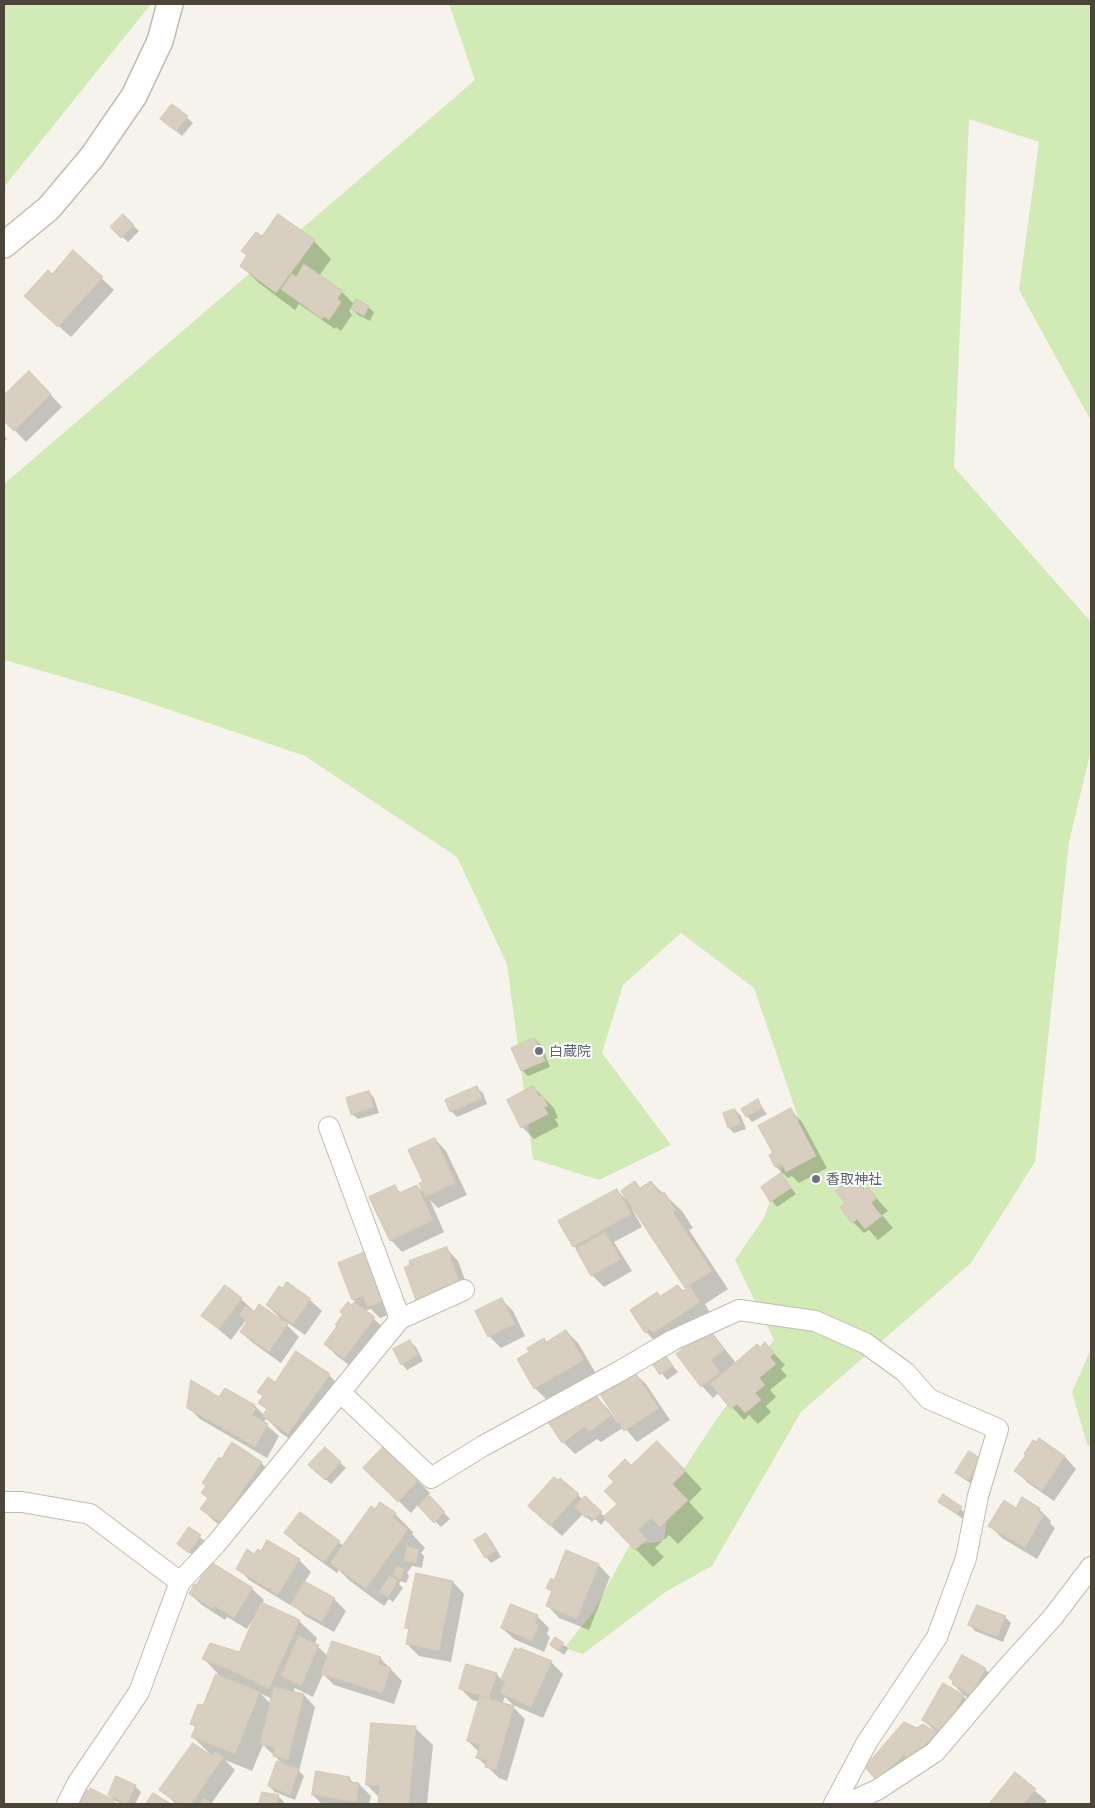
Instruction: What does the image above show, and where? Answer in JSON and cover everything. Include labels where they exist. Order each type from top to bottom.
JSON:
[{"type":"street","points":[[4,245],[49,208],[92,157],[134,96],[160,41],[170,4]]},
{"type":"street","points":[[330,1127],[400,1319]]},
{"type":"street","points":[[68,1804],[77,1784],[139,1692],[180,1582],[216,1544],[400,1319],[464,1290]]},
{"type":"street","points":[[340,1392],[431,1478],[483,1446],[673,1340],[739,1310],[815,1322],[865,1343],[905,1372],[929,1399],[998,1429],[978,1496],[966,1558],[937,1637],[867,1742],[834,1804]]},
{"type":"street","points":[[4,1502],[22,1502],[90,1514],[180,1582]]},
{"type":"street","points":[[846,1804],[877,1790],[935,1752],[1053,1617],[1091,1567]]},
{"type":"green space","points":[[4,4],[151,4],[4,187]]},
{"type":"green space","points":[[449,4],[1091,4],[1091,421],[1019,290],[1039,142],[969,119],[954,467],[1091,622],[1091,750],[1069,842],[1035,1162],[971,1263],[801,1412],[712,1566],[667,1591],[583,1654],[564,1648],[594,1611],[629,1546],[664,1541],[670,1490],[716,1420],[774,1340],[735,1260],[764,1218],[799,1120],[754,988],[681,933],[623,985],[602,1053],[671,1145],[599,1180],[533,1159],[507,964],[457,857],[305,756],[132,697],[4,660],[4,484],[475,80]]},
{"type":"green space","points":[[1091,1349],[1091,1447],[1087,1444],[1072,1392]]},
{"type":"building","points":[[172,104],[188,116],[176,131],[160,119]]},
{"type":"building","points":[[123,214],[134,225],[121,238],[110,227]]},
{"type":"building","points":[[278,214],[315,240],[276,293],[240,266],[247,255],[241,251],[256,232],[262,236]]},
{"type":"building","points":[[73,250],[103,277],[58,327],[24,296],[48,270],[52,274]]},
{"type":"building","points":[[304,264],[343,291],[337,299],[341,302],[329,320],[324,316],[322,319],[281,289],[292,274],[296,277]]},
{"type":"building","points":[[356,299],[369,306],[364,316],[351,309]]},
{"type":"building","points":[[29,371],[51,394],[14,431],[4,421],[4,395]]},
{"type":"building","points":[[535,1038],[545,1061],[521,1071],[511,1048]]},
{"type":"building","points":[[477,1086],[482,1098],[450,1112],[445,1100]]},
{"type":"building","points":[[533,1086],[539,1096],[542,1095],[548,1106],[544,1107],[548,1114],[521,1128],[507,1100]]},
{"type":"building","points":[[369,1091],[374,1107],[351,1115],[346,1098]]},
{"type":"building","points":[[758,1099],[762,1108],[746,1117],[741,1109]]},
{"type":"building","points":[[791,1108],[816,1156],[786,1172],[782,1164],[775,1167],[769,1155],[773,1153],[758,1126]]},
{"type":"building","points":[[735,1109],[741,1124],[728,1128],[723,1113]]},
{"type":"building","points":[[435,1138],[456,1183],[425,1197],[419,1183],[423,1182],[408,1150]]},
{"type":"building","points":[[781,1173],[791,1188],[770,1202],[761,1187]]},
{"type":"building","points":[[854,1177],[864,1190],[868,1187],[877,1198],[871,1203],[882,1216],[865,1229],[857,1219],[852,1223],[840,1207],[845,1203],[836,1191]]},
{"type":"building","points":[[635,1181],[640,1188],[651,1181],[660,1194],[664,1192],[676,1210],[673,1212],[712,1271],[685,1288],[621,1191]]},
{"type":"building","points":[[395,1185],[399,1193],[417,1185],[433,1220],[390,1241],[369,1197]]},
{"type":"building","points":[[617,1189],[631,1214],[573,1247],[558,1221]]},
{"type":"building","points":[[605,1232],[621,1259],[591,1276],[576,1249]]},
{"type":"building","points":[[447,1247],[460,1285],[416,1300],[404,1267],[410,1265],[409,1261]]},
{"type":"building","points":[[368,1251],[387,1300],[367,1307],[363,1296],[352,1300],[338,1263]]},
{"type":"building","points":[[287,1282],[311,1299],[293,1324],[266,1305],[279,1286],[282,1288]]},
{"type":"building","points":[[225,1285],[242,1298],[219,1329],[201,1316]]},
{"type":"building","points":[[678,1285],[682,1291],[690,1286],[700,1302],[653,1333],[650,1329],[645,1333],[630,1310],[657,1292],[660,1296]]},
{"type":"building","points":[[502,1298],[515,1324],[488,1337],[475,1311]]},
{"type":"building","points":[[348,1302],[352,1305],[354,1302],[375,1317],[344,1359],[324,1344],[337,1326],[335,1325],[343,1314],[340,1312]]},
{"type":"building","points":[[259,1304],[288,1324],[269,1352],[240,1332],[247,1321],[239,1315],[245,1306],[254,1312]]},
{"type":"building","points":[[709,1329],[725,1350],[711,1360],[720,1372],[701,1387],[676,1354]]},
{"type":"building","points":[[566,1330],[584,1360],[534,1389],[517,1359],[529,1352],[527,1348],[544,1338],[546,1342]]},
{"type":"building","points":[[410,1340],[418,1355],[401,1365],[393,1349]]},
{"type":"building","points":[[765,1342],[774,1353],[770,1357],[776,1364],[759,1378],[765,1385],[755,1393],[761,1400],[745,1413],[737,1404],[731,1409],[710,1384],[757,1344],[760,1347]]},
{"type":"building","points":[[296,1351],[330,1374],[288,1434],[262,1416],[267,1409],[258,1403],[263,1396],[257,1392],[268,1377],[275,1382]]},
{"type":"building","points":[[664,1353],[673,1366],[660,1375],[651,1362]]},
{"type":"building","points":[[634,1371],[659,1408],[624,1431],[600,1394]]},
{"type":"building","points":[[191,1380],[219,1397],[225,1388],[255,1405],[251,1414],[268,1424],[255,1447],[187,1408]]},
{"type":"building","points":[[596,1395],[611,1416],[589,1432],[585,1427],[562,1443],[548,1422],[573,1405],[576,1409]]},
{"type":"building","points":[[1039,1438],[1065,1456],[1042,1491],[1014,1471],[1026,1455],[1024,1454],[1033,1440],[1037,1442]]},
{"type":"building","points":[[657,1441],[686,1471],[672,1484],[688,1500],[660,1527],[651,1518],[638,1530],[647,1539],[635,1550],[603,1517],[617,1504],[604,1491],[614,1482],[608,1476],[625,1459],[631,1465]]},
{"type":"building","points":[[232,1442],[262,1462],[221,1523],[200,1509],[208,1498],[201,1493],[206,1486],[202,1483],[219,1457],[221,1459]]},
{"type":"building","points":[[384,1446],[419,1480],[398,1502],[363,1468]]},
{"type":"building","points":[[325,1447],[341,1462],[325,1480],[308,1465]]},
{"type":"building","points":[[969,1451],[981,1459],[968,1481],[955,1473]]},
{"type":"building","points":[[554,1477],[558,1480],[560,1478],[579,1494],[550,1526],[528,1506]]},
{"type":"building","points":[[943,1494],[962,1507],[957,1514],[938,1502]]},
{"type":"building","points":[[429,1495],[445,1512],[434,1523],[418,1506]]},
{"type":"building","points":[[585,1496],[602,1512],[594,1520],[588,1515],[586,1518],[575,1507]]},
{"type":"building","points":[[1022,1497],[1040,1508],[1038,1512],[1044,1515],[1025,1548],[988,1526],[1004,1500],[1016,1508]]},
{"type":"building","points":[[380,1502],[396,1513],[393,1518],[408,1529],[366,1589],[330,1563],[371,1506],[375,1509]]},
{"type":"building","points":[[300,1512],[340,1541],[324,1562],[284,1533]]},
{"type":"building","points":[[189,1527],[201,1535],[189,1553],[177,1544]]},
{"type":"building","points":[[486,1533],[496,1551],[485,1558],[474,1540]]},
{"type":"building","points":[[267,1540],[300,1559],[278,1595],[236,1569],[247,1549],[254,1554],[258,1549],[261,1551]]},
{"type":"building","points":[[407,1546],[419,1549],[416,1563],[404,1561]]},
{"type":"building","points":[[566,1550],[599,1564],[577,1619],[546,1606],[552,1591],[546,1588],[551,1578],[554,1580]]},
{"type":"building","points":[[211,1562],[253,1588],[234,1618],[215,1606],[213,1609],[189,1594],[194,1584],[196,1585]]},
{"type":"building","points":[[397,1566],[405,1569],[400,1579],[393,1575]]},
{"type":"building","points":[[416,1573],[453,1581],[439,1651],[406,1644],[409,1628],[405,1628]]},
{"type":"building","points":[[390,1576],[398,1581],[388,1597],[379,1592]]},
{"type":"building","points":[[304,1581],[335,1598],[322,1622],[291,1605]]},
{"type":"building","points":[[261,1602],[300,1620],[269,1689],[202,1659],[210,1643],[239,1652]]},
{"type":"building","points":[[511,1604],[538,1615],[535,1623],[539,1624],[532,1641],[501,1628]]},
{"type":"building","points":[[977,1605],[1006,1616],[997,1637],[968,1625]]},
{"type":"building","points":[[299,1636],[319,1645],[301,1686],[281,1676]]},
{"type":"building","points":[[555,1637],[564,1643],[558,1651],[550,1645]]},
{"type":"building","points":[[332,1641],[381,1657],[378,1664],[391,1668],[382,1693],[321,1674]]},
{"type":"building","points":[[515,1648],[519,1650],[520,1648],[552,1661],[531,1707],[500,1693],[505,1681],[501,1680]]},
{"type":"building","points":[[962,1655],[986,1668],[971,1695],[952,1684],[953,1681],[949,1678]]},
{"type":"building","points":[[466,1664],[497,1673],[489,1698],[459,1689]]},
{"type":"building","points":[[216,1674],[260,1692],[235,1754],[191,1737],[196,1726],[190,1724],[198,1704],[203,1705]]},
{"type":"building","points":[[943,1683],[964,1695],[943,1733],[922,1720]]},
{"type":"building","points":[[274,1687],[304,1694],[288,1760],[273,1756],[275,1748],[260,1744]]},
{"type":"building","points":[[480,1696],[514,1706],[496,1770],[485,1767],[487,1761],[476,1758],[480,1745],[467,1741]]},
{"type":"building","points":[[904,1722],[917,1728],[923,1724],[937,1733],[909,1760],[904,1755],[877,1781],[865,1767]]},
{"type":"building","points":[[371,1723],[416,1726],[409,1804],[378,1804],[380,1786],[366,1785]]},
{"type":"building","points":[[193,1743],[212,1756],[215,1751],[224,1757],[191,1804],[179,1804],[159,1790]]},
{"type":"building","points":[[277,1761],[299,1769],[290,1795],[268,1786]]},
{"type":"building","points":[[316,1771],[350,1777],[349,1782],[359,1783],[356,1802],[312,1795]]},
{"type":"building","points":[[1015,1772],[1036,1789],[1023,1804],[989,1804]]},
{"type":"building","points":[[116,1776],[136,1785],[127,1804],[108,1795]]},
{"type":"building","points":[[90,1788],[114,1800],[113,1802],[117,1804],[77,1804],[85,1789],[89,1791]]},
{"type":"building","points":[[262,1792],[279,1795],[277,1804],[259,1804]]},
{"type":"building","points":[[153,1793],[171,1804],[146,1804]]},
{"type":"building","points":[[204,1798],[213,1804],[200,1804]]},
{"type":"place","name":"白蔵院","points":[[539,1051]]},
{"type":"place","name":"香取神社","points":[[816,1179]]}]
